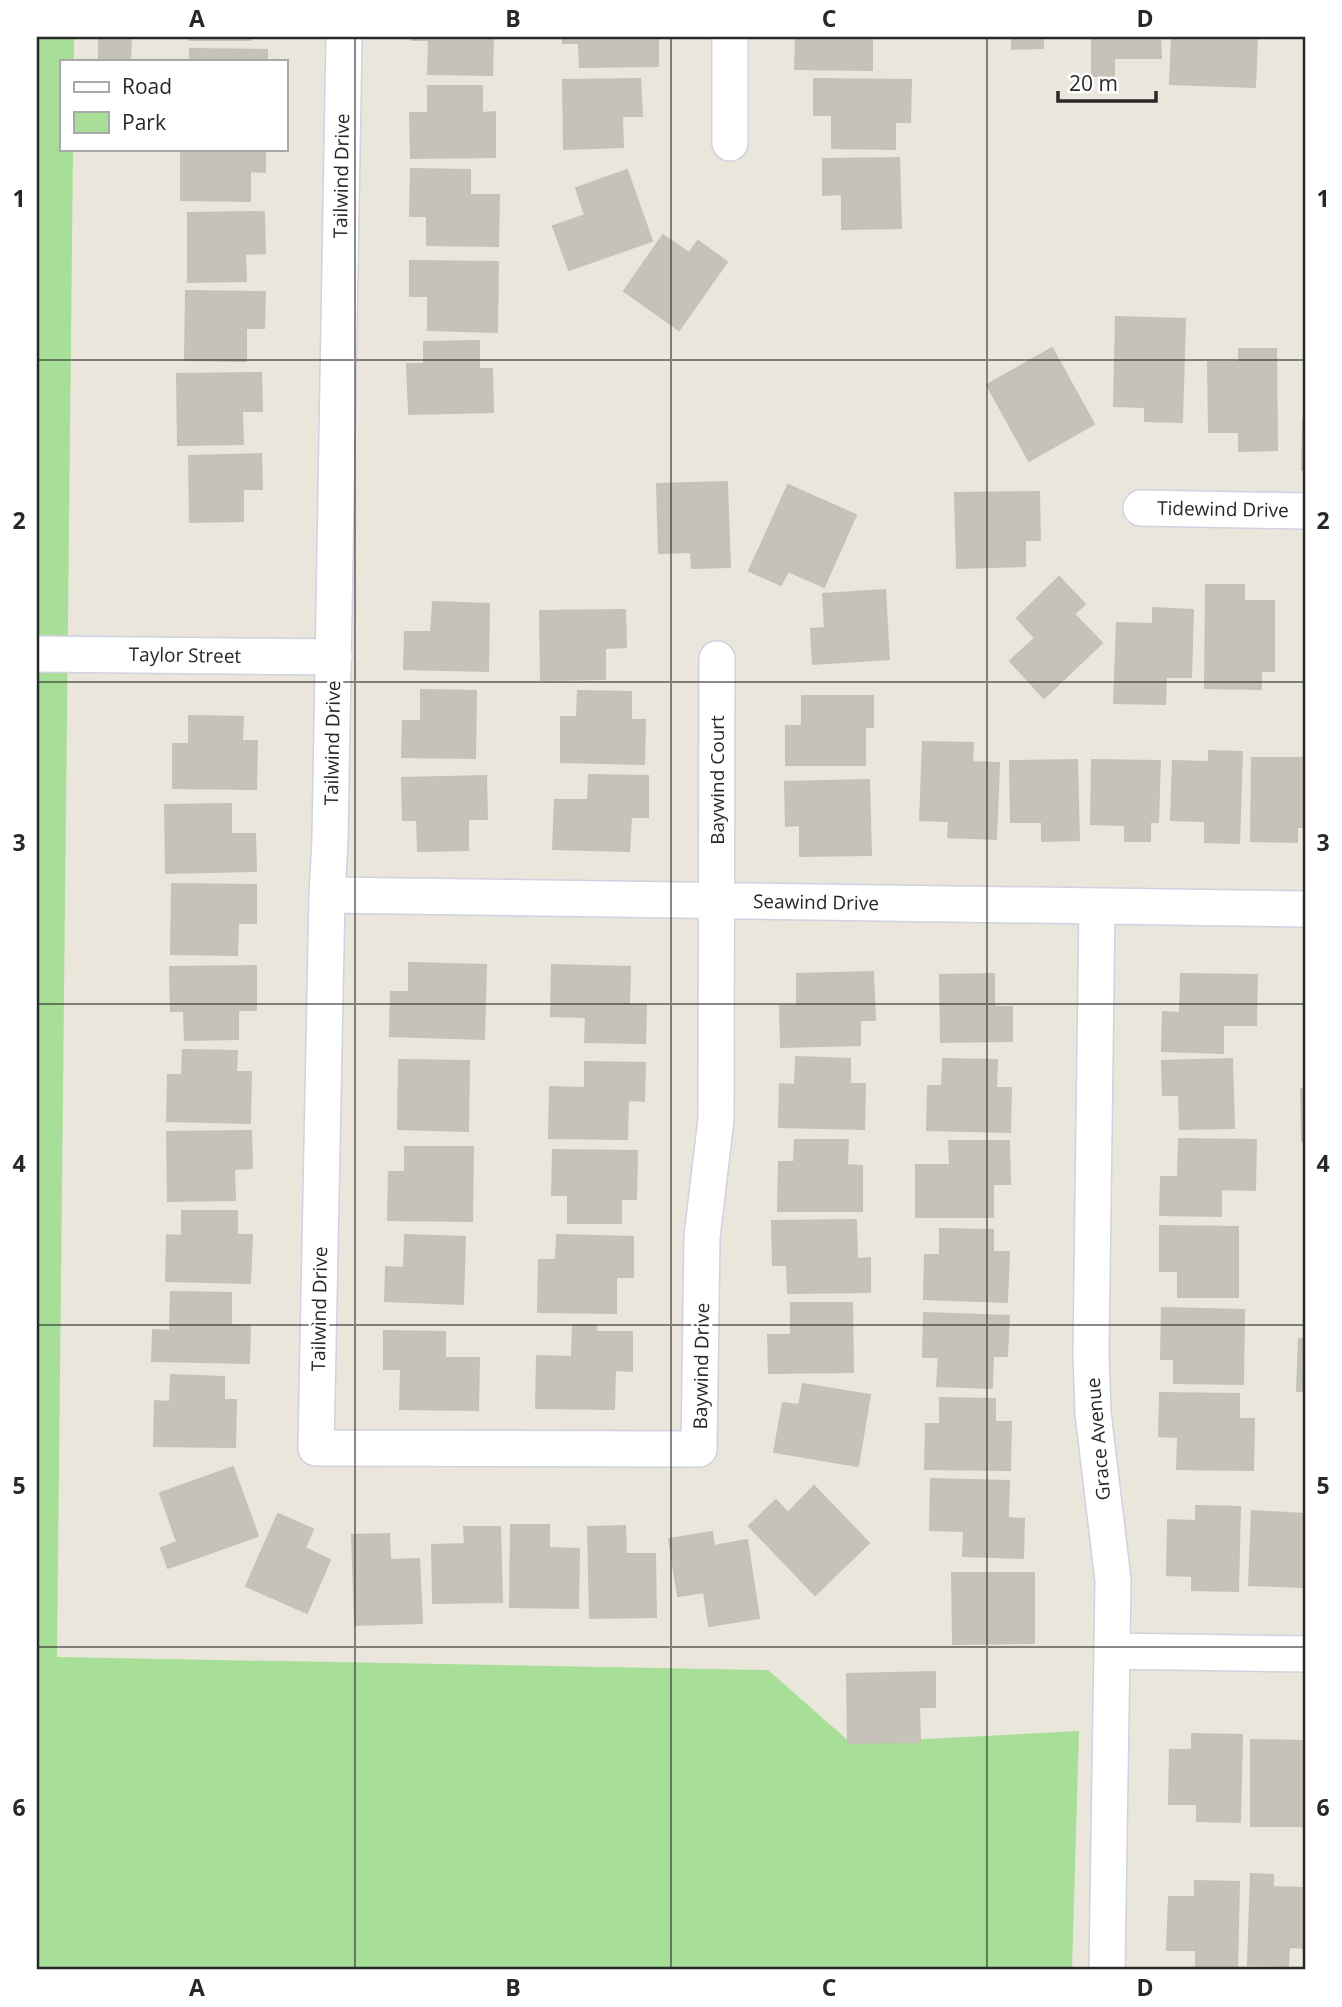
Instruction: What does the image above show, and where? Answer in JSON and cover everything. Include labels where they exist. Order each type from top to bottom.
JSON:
[{"type":"street","name":"Tailwind Drive","points":[[316,1448],[334,657],[344,37]]},
{"type":"street","points":[[730,37],[730,143]]},
{"type":"street","name":"Tidewind Drive","points":[[1141,508],[1305,510]]},
{"type":"street","name":"Taylor Street","points":[[37,654],[334,657]]},
{"type":"street","name":"Baywind Court","points":[[717,659],[717,901]]},
{"type":"street","name":"Seawind Drive","points":[[327,895],[1305,909]]},
{"type":"street","name":"Baywind Drive","points":[[316,1448],[699,1449],[702,1237],[716,1119],[717,901]]},
{"type":"street","name":"Grace Avenue","points":[[1097,906],[1091,1353],[1093,1413],[1113,1580],[1107,1970]]},
{"type":"street","points":[[1113,1651],[1305,1654]]},
{"type":"green space","points":[[37,37],[74,37],[74,60],[60,60],[60,150],[73,150],[57,1657],[768,1670],[851,1743],[1079,1731],[1072,1970],[37,1970]]},
{"type":"building","points":[[190,37],[250,37],[250,40],[190,40]]},
{"type":"building","points":[[412,37],[493,37],[492,75],[428,74],[429,40],[412,40]]},
{"type":"building","points":[[563,37],[658,37],[658,66],[580,67],[579,43],[563,43]]},
{"type":"building","points":[[796,37],[872,37],[872,70],[795,69]]},
{"type":"building","points":[[1012,37],[1043,37],[1043,48],[1012,49]]},
{"type":"building","points":[[1092,37],[1160,37],[1161,58],[1114,58],[1114,76],[1092,76]]},
{"type":"building","points":[[1172,37],[1257,37],[1255,87],[1170,84]]},
{"type":"building","points":[[99,38],[131,38],[130,60],[99,60]]},
{"type":"building","points":[[190,49],[267,50],[267,60],[190,60]]},
{"type":"building","points":[[640,79],[642,116],[622,116],[623,147],[564,149],[563,80]]},
{"type":"building","points":[[814,79],[911,80],[910,122],[895,122],[895,149],[832,148],[832,115],[814,115]]},
{"type":"building","points":[[428,86],[482,86],[482,113],[495,112],[495,157],[411,158],[410,113],[428,113]]},
{"type":"building","points":[[181,150],[265,150],[265,172],[250,171],[250,201],[181,200]]},
{"type":"building","points":[[899,158],[901,228],[842,229],[842,194],[823,195],[823,159]]},
{"type":"building","points":[[411,169],[470,170],[470,195],[499,195],[498,246],[427,245],[427,216],[410,216]]},
{"type":"building","points":[[627,170],[652,241],[569,270],[553,226],[585,215],[576,188]]},
{"type":"building","points":[[264,212],[265,253],[245,254],[246,281],[188,282],[188,213]]},
{"type":"building","points":[[663,235],[689,253],[698,241],[727,262],[679,330],[624,291]]},
{"type":"building","points":[[410,261],[498,262],[497,332],[428,330],[428,296],[410,296]]},
{"type":"building","points":[[186,291],[265,292],[264,328],[246,328],[246,361],[185,360]]},
{"type":"building","points":[[1116,317],[1185,319],[1182,422],[1145,421],[1145,407],[1114,406]]},
{"type":"building","points":[[479,341],[479,369],[492,369],[493,412],[409,414],[407,364],[424,364],[424,342]]},
{"type":"building","points":[[1052,348],[1094,424],[1029,461],[987,385]]},
{"type":"building","points":[[1239,349],[1276,349],[1277,450],[1239,451],[1239,432],[1209,432],[1208,362],[1239,362]]},
{"type":"building","points":[[261,373],[262,411],[242,411],[243,444],[178,445],[177,374]]},
{"type":"building","points":[[1305,419],[1305,470],[1302,470]]},
{"type":"building","points":[[261,454],[262,489],[243,489],[243,521],[190,522],[189,456]]},
{"type":"building","points":[[727,482],[730,567],[692,568],[691,552],[659,553],[657,484]]},
{"type":"building","points":[[788,485],[856,515],[824,587],[788,571],[781,585],[749,571]]},
{"type":"building","points":[[1039,492],[1040,540],[1025,540],[1025,566],[957,568],[955,493]]},
{"type":"building","points":[[1059,577],[1085,604],[1074,614],[1102,643],[1044,698],[1010,661],[1035,638],[1017,618]]},
{"type":"building","points":[[1206,585],[1244,585],[1244,601],[1274,601],[1274,671],[1261,671],[1261,689],[1205,688]]},
{"type":"building","points":[[885,590],[889,659],[813,664],[811,629],[825,628],[823,594]]},
{"type":"building","points":[[433,602],[489,604],[488,671],[404,669],[405,632],[431,632]]},
{"type":"building","points":[[1153,608],[1193,610],[1191,677],[1166,677],[1165,704],[1114,703],[1117,623],[1153,624]]},
{"type":"building","points":[[625,610],[626,647],[605,648],[605,679],[541,680],[540,611]]},
{"type":"building","points":[[421,690],[476,691],[475,758],[402,757],[403,721],[421,721]]},
{"type":"building","points":[[578,691],[631,692],[631,720],[645,720],[644,764],[561,762],[561,717],[577,717]]},
{"type":"building","points":[[802,696],[873,696],[873,727],[865,727],[865,765],[786,765],[786,726],[802,726]]},
{"type":"building","points":[[189,716],[243,717],[242,741],[257,741],[256,789],[173,788],[173,744],[189,744]]},
{"type":"building","points":[[923,742],[973,743],[972,762],[999,763],[996,839],[948,837],[949,821],[920,820]]},
{"type":"building","points":[[1209,751],[1242,752],[1239,843],[1205,842],[1205,821],[1171,820],[1173,761],[1209,762]]},
{"type":"building","points":[[1252,758],[1305,758],[1305,827],[1297,827],[1297,842],[1251,841]]},
{"type":"building","points":[[1077,760],[1079,840],[1042,841],[1042,822],[1011,822],[1010,761]]},
{"type":"building","points":[[1092,760],[1160,761],[1158,822],[1150,822],[1150,841],[1125,841],[1125,825],[1091,824]]},
{"type":"building","points":[[589,775],[648,776],[648,817],[631,817],[629,851],[553,849],[555,800],[588,800]]},
{"type":"building","points":[[486,776],[487,819],[468,819],[468,850],[418,851],[417,820],[403,820],[402,778]]},
{"type":"building","points":[[869,780],[871,855],[800,856],[800,825],[786,826],[785,782]]},
{"type":"building","points":[[231,804],[231,834],[255,834],[256,871],[166,873],[165,805]]},
{"type":"building","points":[[172,884],[256,885],[256,923],[238,923],[237,955],[171,954]]},
{"type":"building","points":[[409,963],[486,965],[484,1039],[390,1036],[391,992],[409,992]]},
{"type":"building","points":[[552,965],[630,967],[629,1005],[646,1005],[645,1043],[585,1042],[586,1017],[551,1016]]},
{"type":"building","points":[[256,966],[256,1010],[238,1010],[238,1039],[185,1040],[184,1011],[171,1011],[170,967]]},
{"type":"building","points":[[873,972],[875,1020],[860,1020],[860,1045],[781,1047],[780,1006],[797,1006],[797,974]]},
{"type":"building","points":[[994,974],[994,1007],[1012,1007],[1012,1041],[941,1042],[940,975]]},
{"type":"building","points":[[1181,974],[1257,975],[1256,1025],[1223,1025],[1223,1053],[1162,1051],[1163,1012],[1180,1013]]},
{"type":"building","points":[[183,1050],[237,1051],[236,1072],[251,1072],[250,1123],[167,1121],[168,1075],[182,1075]]},
{"type":"building","points":[[796,1057],[850,1059],[850,1084],[865,1084],[864,1129],[779,1127],[780,1084],[795,1085]]},
{"type":"building","points":[[943,1059],[997,1060],[996,1088],[1011,1088],[1010,1132],[927,1130],[928,1086],[942,1086]]},
{"type":"building","points":[[1232,1059],[1234,1128],[1180,1129],[1179,1095],[1163,1095],[1162,1061]]},
{"type":"building","points":[[399,1060],[469,1061],[468,1131],[398,1129]]},
{"type":"building","points":[[585,1062],[645,1063],[644,1101],[628,1100],[627,1139],[549,1138],[550,1087],[585,1088]]},
{"type":"building","points":[[1301,1089],[1305,1089],[1305,1141],[1302,1141]]},
{"type":"building","points":[[251,1131],[252,1168],[234,1169],[235,1200],[168,1201],[167,1132]]},
{"type":"building","points":[[1179,1139],[1256,1140],[1255,1190],[1221,1189],[1221,1216],[1160,1215],[1161,1177],[1178,1177]]},
{"type":"building","points":[[795,1140],[848,1140],[847,1165],[862,1166],[862,1211],[778,1211],[779,1162],[794,1162]]},
{"type":"building","points":[[949,1141],[1009,1141],[1010,1184],[993,1184],[993,1217],[916,1217],[916,1165],[950,1165]]},
{"type":"building","points":[[405,1147],[473,1147],[472,1221],[388,1220],[389,1172],[405,1172]]},
{"type":"building","points":[[553,1150],[637,1151],[636,1199],[621,1199],[621,1223],[568,1223],[568,1195],[552,1195]]},
{"type":"building","points":[[182,1211],[237,1211],[237,1235],[252,1235],[250,1283],[166,1281],[167,1235],[182,1236]]},
{"type":"building","points":[[856,1220],[857,1259],[870,1258],[870,1292],[788,1293],[787,1265],[773,1265],[772,1221]]},
{"type":"building","points":[[1160,1226],[1238,1227],[1238,1297],[1178,1297],[1178,1271],[1160,1271]]},
{"type":"building","points":[[940,1229],[993,1230],[993,1252],[1009,1252],[1007,1302],[924,1299],[925,1255],[940,1255]]},
{"type":"building","points":[[405,1235],[465,1237],[463,1304],[385,1301],[386,1267],[404,1268]]},
{"type":"building","points":[[557,1235],[633,1237],[633,1277],[616,1277],[616,1313],[538,1312],[539,1260],[556,1260]]},
{"type":"building","points":[[171,1292],[231,1293],[231,1325],[250,1326],[249,1363],[152,1361],[153,1330],[170,1331]]},
{"type":"building","points":[[791,1303],[852,1303],[853,1372],[769,1373],[768,1335],[791,1335]]},
{"type":"building","points":[[1162,1308],[1244,1310],[1243,1384],[1174,1383],[1174,1359],[1161,1359]]},
{"type":"building","points":[[924,1313],[1009,1316],[1007,1356],[993,1356],[992,1388],[937,1386],[939,1357],[923,1357]]},
{"type":"building","points":[[573,1325],[596,1325],[596,1332],[632,1332],[632,1371],[615,1370],[614,1409],[536,1408],[537,1356],[572,1357]]},
{"type":"building","points":[[384,1331],[445,1332],[445,1358],[479,1358],[478,1410],[400,1409],[401,1369],[384,1369]]},
{"type":"building","points":[[1299,1339],[1305,1339],[1305,1391],[1297,1391]]},
{"type":"building","points":[[171,1375],[224,1377],[224,1400],[236,1400],[235,1447],[154,1446],[155,1401],[170,1402]]},
{"type":"building","points":[[803,1384],[870,1395],[858,1466],[774,1452],[783,1403],[799,1405]]},
{"type":"building","points":[[1160,1393],[1239,1394],[1239,1419],[1254,1419],[1253,1470],[1177,1469],[1178,1437],[1159,1436]]},
{"type":"building","points":[[940,1398],[995,1399],[995,1422],[1011,1422],[1010,1470],[925,1469],[926,1424],[940,1424]]},
{"type":"building","points":[[233,1467],[258,1536],[168,1568],[161,1548],[177,1542],[160,1493]]},
{"type":"building","points":[[931,1479],[1009,1481],[1008,1518],[1024,1519],[1023,1558],[963,1556],[964,1531],[930,1530]]},
{"type":"building","points":[[814,1486],[869,1543],[815,1595],[749,1526],[776,1500],[788,1513]]},
{"type":"building","points":[[1196,1506],[1240,1507],[1238,1591],[1192,1590],[1192,1576],[1167,1575],[1168,1520],[1196,1521]]},
{"type":"building","points":[[1252,1511],[1305,1514],[1305,1587],[1249,1585]]},
{"type":"building","points":[[278,1514],[313,1529],[305,1548],[330,1560],[307,1613],[246,1586]]},
{"type":"building","points":[[511,1525],[549,1525],[549,1548],[579,1549],[578,1608],[510,1607]]},
{"type":"building","points":[[625,1526],[626,1554],[655,1554],[656,1617],[590,1618],[588,1527]]},
{"type":"building","points":[[464,1527],[500,1527],[502,1602],[433,1603],[432,1545],[465,1544]]},
{"type":"building","points":[[712,1532],[714,1546],[747,1540],[759,1618],[709,1626],[704,1592],[678,1596],[669,1539]]},
{"type":"building","points":[[389,1534],[390,1560],[419,1559],[422,1623],[355,1625],[352,1535]]},
{"type":"building","points":[[952,1573],[1034,1573],[1034,1643],[953,1644]]},
{"type":"building","points":[[935,1672],[935,1707],[919,1707],[920,1742],[848,1743],[847,1674]]},
{"type":"building","points":[[1192,1734],[1242,1735],[1240,1822],[1197,1821],[1197,1804],[1169,1804],[1170,1750],[1192,1750]]},
{"type":"building","points":[[1251,1740],[1305,1741],[1305,1826],[1251,1826]]},
{"type":"building","points":[[1251,1874],[1273,1875],[1273,1887],[1305,1888],[1305,1948],[1289,1947],[1288,1966],[1248,1965]]},
{"type":"building","points":[[1195,1881],[1239,1882],[1237,1970],[1196,1969],[1196,1950],[1167,1950],[1169,1897],[1195,1897]]}]
